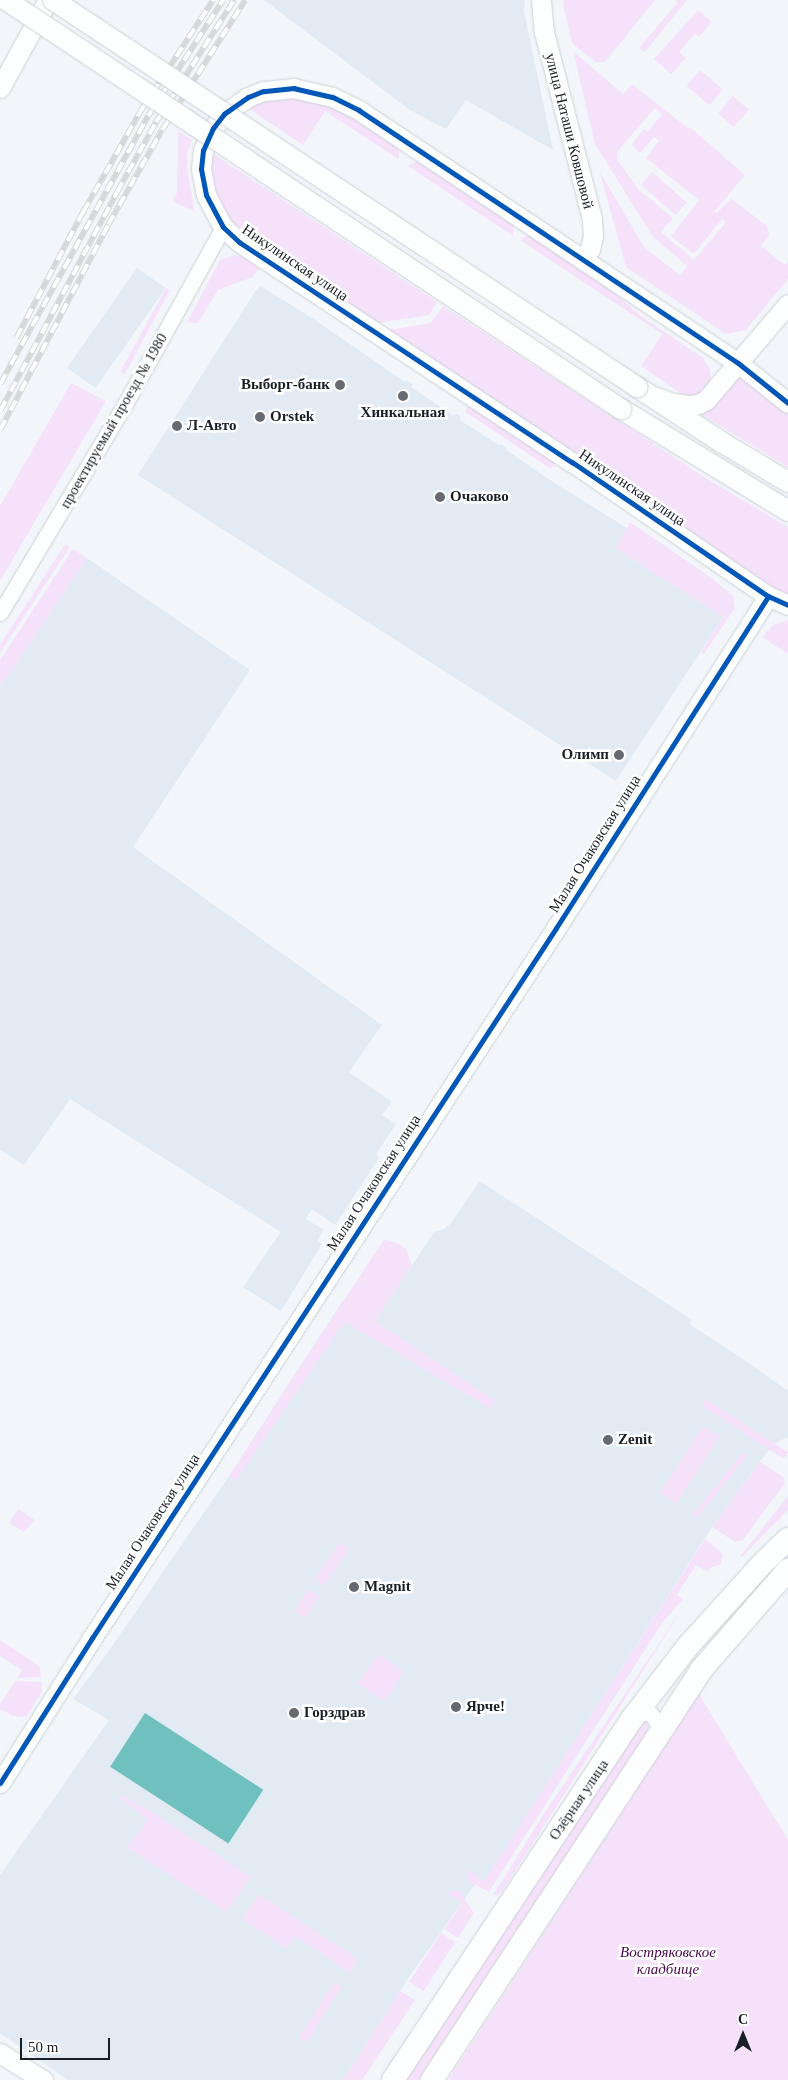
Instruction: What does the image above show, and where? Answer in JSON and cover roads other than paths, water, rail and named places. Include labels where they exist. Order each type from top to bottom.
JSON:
[{"type":"main road","points":[[6,0],[621,409],[788,511]]},
{"type":"main road","points":[[53,0],[723,443],[788,482]]},
{"type":"main road","name":"Озёрная улица","points":[[393,2080],[632,1720],[688,1646],[763,1563],[788,1539]]},
{"type":"main road","name":"Озёрная улица","points":[[432,2080],[657,1735],[702,1670],[788,1570]]},
{"type":"street","points":[[0,88],[48,0]]},
{"type":"street","name":"улица Наташи Ковшовой","points":[[541,0],[544,32],[592,219],[593,236],[590,249],[584,260]]},
{"type":"street","points":[[0,69],[17,56]]},
{"type":"street","name":"Никулинская улица","points":[[788,403],[738,363],[359,110],[332,97],[294,88],[270,90],[248,97],[234,105],[213,128],[203,150],[201,169],[206,196],[223,226],[239,242],[572,462],[768,596],[788,605]]},
{"type":"street","name":"проектируемый проезд № 1980","points":[[0,612],[125,404],[223,226]]},
{"type":"street","points":[[643,390],[673,403],[698,404],[715,390],[788,304]]},
{"type":"street","name":"Малая Очаковская улица","points":[[0,1783],[92,1638],[551,937],[768,596]]},
{"type":"street","points":[[656,1688],[653,1697],[660,1709],[670,1710],[678,1705]]},
{"type":"street","points":[[632,1720],[640,1713],[650,1714],[658,1720],[659,1730],[657,1735]]},
{"type":"street","points":[[0,2052],[43,2080]]},
{"type":"water","points":[[145,1713],[263,1790],[228,1843],[110,1767]]},
{"type":"railway","points":[[16,338],[83,212],[140,112],[213,0]]},
{"type":"railway","points":[[0,384],[148,116],[223,0]]},
{"type":"railway","points":[[0,411],[156,122],[234,0]]},
{"type":"railway","points":[[0,430],[108,225],[162,130],[245,0]]},
{"type":"place","name":"Выборг-банк","points":[[340,385]]},
{"type":"place","name":"Хинкальная","points":[[403,396]]},
{"type":"place","name":"Orstek","points":[[260,417]]},
{"type":"place","name":"Л-Авто","points":[[177,426]]},
{"type":"place","name":"Очаково","points":[[440,497]]},
{"type":"place","name":"Олимп","points":[[619,755]]},
{"type":"place","name":"Zenit","points":[[608,1440]]},
{"type":"place","name":"Magnit","points":[[354,1587]]},
{"type":"place","name":"Ярче!","points":[[456,1707]]},
{"type":"place","name":"Горздрав","points":[[294,1713]]},
{"type":"park label","name":"Востряковское кладбище","points":[[668,1960]]}]
